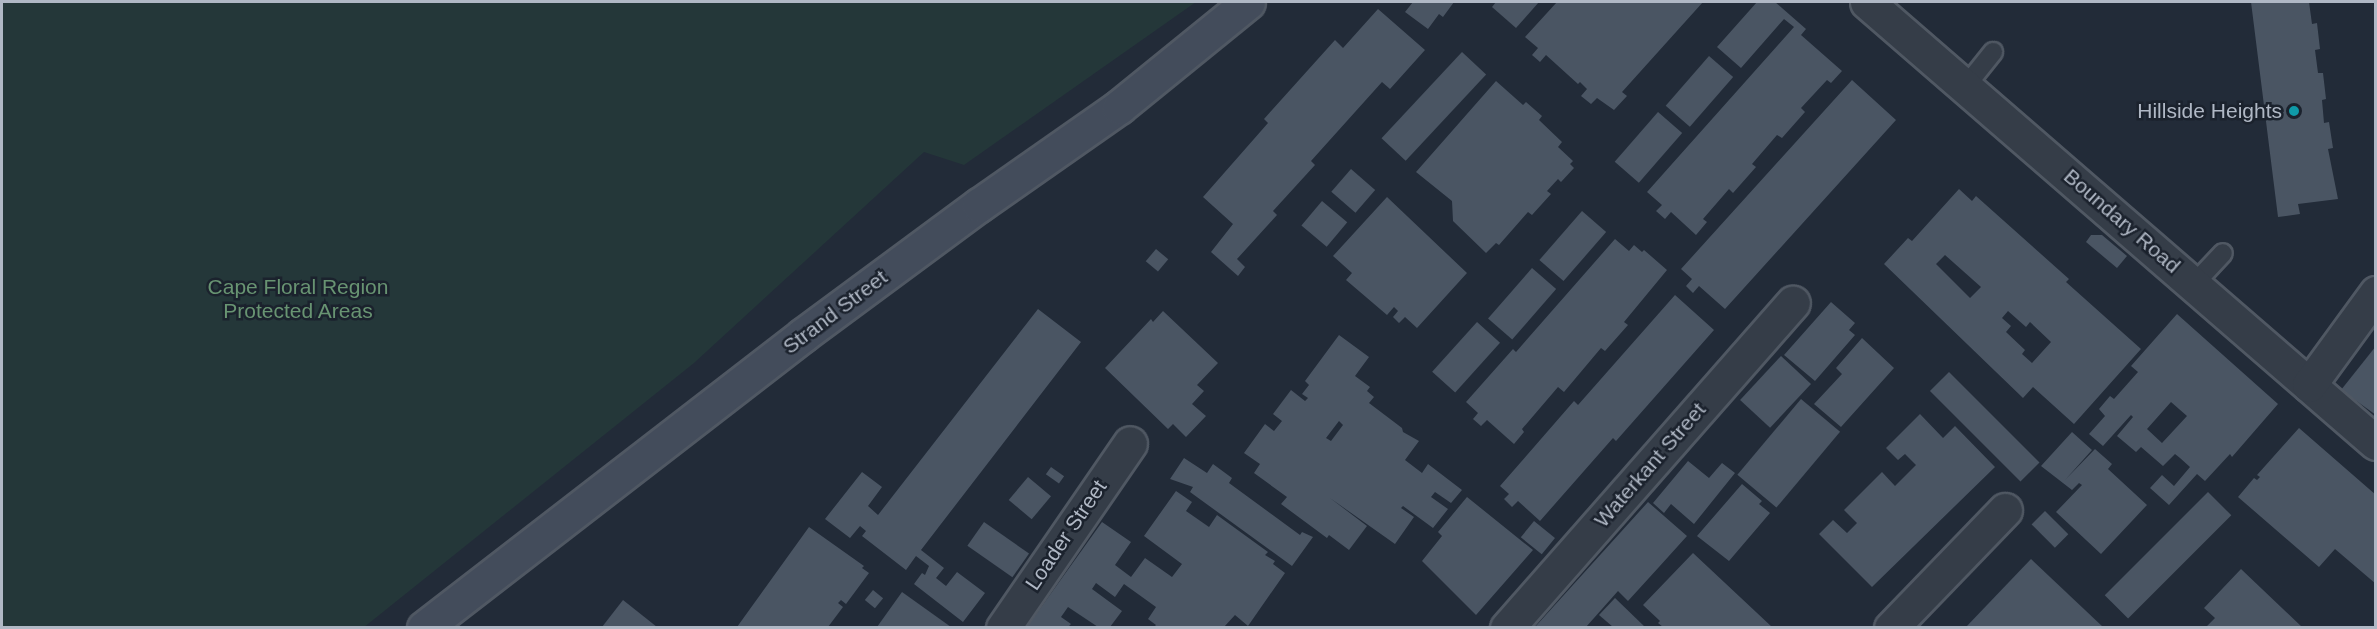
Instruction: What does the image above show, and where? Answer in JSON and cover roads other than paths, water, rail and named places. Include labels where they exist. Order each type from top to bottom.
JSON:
[{"type":"street","name":"Strand Street","points":[[424,627],[802,335],[979,205],[1119,107],[1248,2]]},
{"type":"street","name":"Boundary Road","points":[[1867,2],[2376,443]]},
{"type":"street","points":[[2309,385],[2376,293]]},
{"type":"street","name":"Waterkant Street","points":[[1507,627],[1793,303]]},
{"type":"street","name":"Loader Street","points":[[1003,627],[1130,443]]},
{"type":"street","points":[[1891,627],[2005,510]]},
{"type":"lane","points":[[1965,87],[1994,52]]},
{"type":"lane","points":[[2194,284],[2223,253]]},
{"type":"place","name":"Hillside Heights","points":[[2294,111]]},
{"type":"park label","name":"Cape Floral Region Protected Areas","points":[[298,299]]}]
